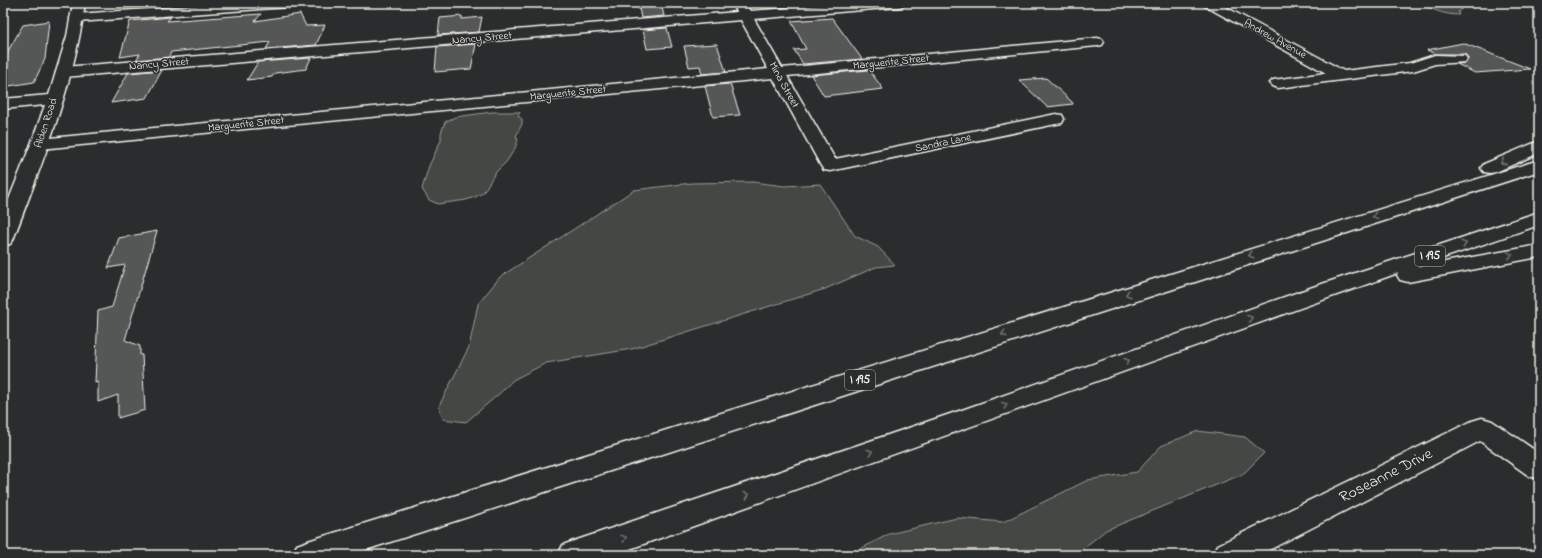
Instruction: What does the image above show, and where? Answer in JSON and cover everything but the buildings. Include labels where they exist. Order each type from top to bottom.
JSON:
[{"type":"main road","points":[[78,11],[289,3]]},
{"type":"main road","name":"Nancy Street","points":[[64,72],[742,9],[900,3]]},
{"type":"main road","name":"Andrew Avenue","points":[[1209,3],[1341,75]]},
{"type":"main road","name":"Mina Street","points":[[742,9],[830,166]]},
{"type":"main road","name":"Alden Road","points":[[3,240],[9,207],[40,144],[64,72],[74,36],[78,11]]},
{"type":"main road","name":"Marguerite Street","points":[[40,144],[1097,42]]},
{"type":"main road","points":[[1278,83],[1413,67],[1427,60],[1441,58],[1460,59]]},
{"type":"main road","points":[[3,104],[54,99]]},
{"type":"main road","name":"Sandra Lane","points":[[830,166],[1056,119]]},
{"type":"main road","points":[[1413,204],[1539,146]]},
{"type":"main road","name":"I 195","points":[[308,555],[1539,165]]},
{"type":"main road","name":"I 195","points":[[574,555],[983,413],[1321,292],[1539,218]]},
{"type":"main road","points":[[1321,292],[1504,256],[1539,251]]},
{"type":"main road","name":"Roseanne Drive","points":[[1229,555],[1482,428],[1539,468]]},
{"type":"shaded area","points":[[1418,3],[1463,3],[1464,7],[1458,12],[1459,15],[1453,15]]},
{"type":"shaded area","points":[[492,112],[520,112],[518,116],[522,119],[522,124],[516,136],[518,140],[507,161],[495,173],[483,193],[475,197],[466,200],[438,204],[429,200],[422,189],[429,166],[441,140],[441,133],[445,122],[455,117]]},
{"type":"shaded area","points":[[753,182],[784,186],[820,184],[855,236],[878,247],[895,265],[876,267],[825,289],[632,349],[546,363],[513,380],[466,422],[443,419],[439,406],[469,347],[478,304],[500,277],[634,190],[692,183]]},
{"type":"shaded area","points":[[1198,431],[1245,437],[1264,453],[1243,474],[1106,530],[1075,555],[849,555],[889,534],[957,518],[1003,522],[1088,480],[1137,472],[1161,446]]}]
